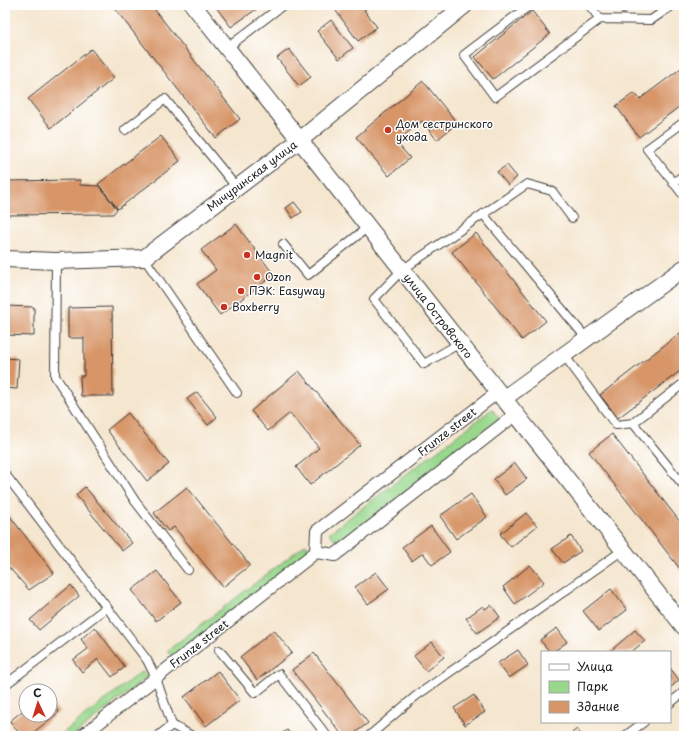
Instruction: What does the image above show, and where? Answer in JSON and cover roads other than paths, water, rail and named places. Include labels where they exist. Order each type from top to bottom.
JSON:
[{"type":"street","name":"улица Островского","points":[[193,5],[684,627]]},
{"type":"street","name":"Мичуринская улица","points":[[144,258],[300,140],[465,5]]},
{"type":"street","points":[[5,259],[56,261],[144,258]]},
{"type":"street","name":"Frunze street","points":[[82,736],[316,552],[317,531],[501,395],[564,355],[684,268]]},
{"type":"street","points":[[316,552],[335,555],[516,414]]},
{"type":"lane","points":[[227,48],[283,5]]},
{"type":"lane","points":[[530,5],[464,55],[494,97],[600,19],[651,20],[673,5]]},
{"type":"lane","points":[[589,5],[600,19]]},
{"type":"lane","points":[[125,130],[165,99],[237,188]]},
{"type":"lane","points":[[684,122],[647,149],[684,196]]},
{"type":"lane","points":[[673,183],[684,175]]},
{"type":"lane","points":[[460,343],[424,364],[374,299],[402,270],[528,184],[552,192],[572,218]]},
{"type":"lane","points":[[483,214],[587,339]]},
{"type":"lane","points":[[282,244],[308,275],[368,227]]},
{"type":"lane","points":[[144,258],[236,393]]},
{"type":"lane","points":[[56,261],[55,376],[135,501],[188,570]]},
{"type":"lane","points":[[564,355],[616,425],[632,423],[684,383]]},
{"type":"lane","points":[[632,423],[684,486]]},
{"type":"lane","points":[[5,474],[147,660],[156,678],[172,725],[192,736]]},
{"type":"lane","points":[[369,736],[416,696],[623,550]]},
{"type":"lane","points":[[5,685],[107,607]]},
{"type":"lane","points":[[219,650],[254,693],[279,674],[327,736]]},
{"type":"lane","points":[[671,702],[684,692]]},
{"type":"lane","points":[[625,736],[643,723]]},
{"type":"lane","points":[[158,736],[172,725]]},
{"type":"place","name":"Дом сестринского ухода","points":[[388,130]]},
{"type":"place","name":"Magnit","points":[[247,255]]},
{"type":"place","name":"Ozon","points":[[257,277]]},
{"type":"place","name":"ПЭК: Easyway","points":[[241,291]]},
{"type":"place","name":"Boxberry","points":[[224,307]]}]
